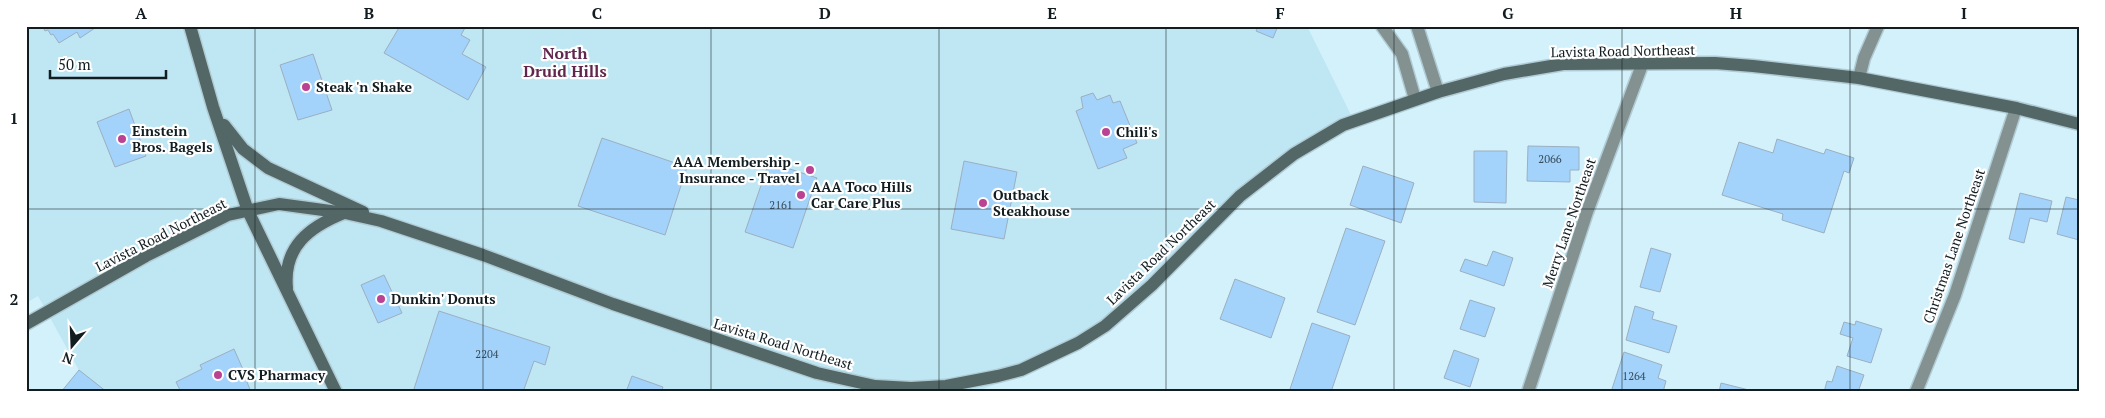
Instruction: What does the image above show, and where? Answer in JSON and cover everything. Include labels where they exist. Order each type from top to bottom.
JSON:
[{"type":"main road","points":[[190,26],[215,112],[248,211],[336,392]]},
{"type":"main road","name":"Lavista Road Northeast","points":[[26,324],[146,256],[228,215],[279,204],[345,213],[381,221],[817,374],[875,386],[911,388],[946,386],[1021,370],[1078,343],[1105,326],[1141,296],[1240,196],[1294,154],[1344,125],[1414,99],[1504,74],[1563,64],[1642,65],[1715,63],[1859,78],[2016,108],[2079,124]]},
{"type":"main road","points":[[215,112],[243,149],[268,168],[381,221]]},
{"type":"main road","points":[[288,295],[286,273],[290,259],[300,242],[309,231],[325,221],[345,213]]},
{"type":"street","points":[[1382,26],[1402,54],[1414,99]]},
{"type":"street","points":[[1418,26],[1438,92]]},
{"type":"street","points":[[1859,78],[1864,58],[1878,26]]},
{"type":"street","name":"Merry Lane Northeast","points":[[1528,392],[1587,212],[1642,65]]},
{"type":"street","name":"Christmas Lane Northeast","points":[[1916,392],[1955,295],[2016,108]]},
{"type":"shaded area","points":[[26,26],[1307,26],[1355,123],[1241,192],[1199,245],[1115,327],[1040,368],[975,392],[91,392],[38,296],[26,303]]},
{"type":"building","points":[[40,26],[95,26],[95,28],[80,38],[77,32],[59,43],[53,34],[51,35],[48,30],[45,31]]},
{"type":"building","points":[[400,26],[466,26],[461,35],[470,40],[462,54],[486,67],[468,100],[384,53]]},
{"type":"building","points":[[1258,26],[1278,26],[1273,38],[1256,31]]},
{"type":"building","name":"Steak 'n Shake","points":[[313,54],[332,110],[298,120],[280,65]]},
{"type":"building","points":[[1093,93],[1097,100],[1110,95],[1113,103],[1120,101],[1137,143],[1123,149],[1127,158],[1098,169],[1076,111],[1083,108],[1081,97]]},
{"type":"building","name":"Einstein Bros. Bagels","points":[[129,109],[146,156],[115,167],[97,122]]},
{"type":"building","points":[[602,138],[687,167],[665,235],[578,206]]},
{"type":"building","points":[[1777,139],[1824,154],[1826,149],[1854,158],[1849,173],[1844,171],[1824,233],[1782,220],[1783,214],[1722,195],[1739,142],[1773,153]]},
{"type":"building","points":[[1528,146],[1579,147],[1579,170],[1570,170],[1570,182],[1527,181]]},
{"type":"building","points":[[1474,151],[1507,151],[1506,203],[1474,202]]},
{"type":"building","points":[[964,161],[1017,172],[1004,239],[951,229]]},
{"type":"building","points":[[769,162],[817,178],[793,248],[745,232]]},
{"type":"building","points":[[1363,166],[1414,183],[1401,223],[1350,205]]},
{"type":"building","points":[[2020,193],[2052,201],[2047,222],[2030,218],[2024,243],[2009,239]]},
{"type":"building","points":[[2066,197],[2079,200],[2079,240],[2057,234]]},
{"type":"building","points":[[1346,228],[1385,241],[1355,325],[1317,312]]},
{"type":"building","points":[[1651,248],[1671,254],[1660,292],[1640,287]]},
{"type":"building","points":[[1493,251],[1513,258],[1504,286],[1460,271],[1465,259],[1487,266]]},
{"type":"building","name":"Dunkin' Donuts","points":[[384,275],[402,313],[378,323],[361,285]]},
{"type":"building","points":[[1235,279],[1285,298],[1271,338],[1220,319]]},
{"type":"building","points":[[1470,300],[1495,308],[1485,337],[1460,329]]},
{"type":"building","points":[[1635,306],[1654,312],[1652,319],[1677,326],[1669,353],[1626,340]]},
{"type":"building","points":[[439,311],[550,347],[545,365],[534,361],[523,392],[422,392],[414,389]]},
{"type":"building","points":[[1856,321],[1882,329],[1871,363],[1847,356],[1853,338],[1840,334],[1844,322],[1855,325]]},
{"type":"building","points":[[1312,323],[1350,336],[1331,392],[1289,392]]},
{"type":"building","name":"CVS Pharmacy","points":[[234,349],[251,392],[181,392],[176,382],[202,369],[200,365]]},
{"type":"building","points":[[1454,350],[1479,359],[1470,387],[1444,378]]},
{"type":"building","points":[[1624,352],[1662,365],[1658,378],[1666,381],[1663,392],[1611,392]]},
{"type":"building","points":[[1837,366],[1864,375],[1858,392],[1824,392],[1827,381],[1832,382]]},
{"type":"building","points":[[79,370],[107,392],[61,392]]},
{"type":"building","points":[[632,376],[663,387],[661,392],[626,392]]},
{"type":"building","points":[[1721,383],[1757,392],[1719,392]]},
{"type":"place","name":"Steak 'n Shake","points":[[306,87]]},
{"type":"place","name":"Chili's","points":[[1106,132]]},
{"type":"place","name":"Einstein Bros. Bagels","points":[[122,139]]},
{"type":"place","name":"AAA Membership - Insurance - Travel","points":[[810,170]]},
{"type":"place","name":"AAA Toco Hills Car Care Plus","points":[[801,195]]},
{"type":"place","name":"Outback Steakhouse","points":[[983,203]]},
{"type":"place","name":"Dunkin' Donuts","points":[[381,299]]},
{"type":"place","name":"CVS Pharmacy","points":[[218,375]]},
{"type":"district","name":"North Druid Hills","points":[[565,62]]}]
